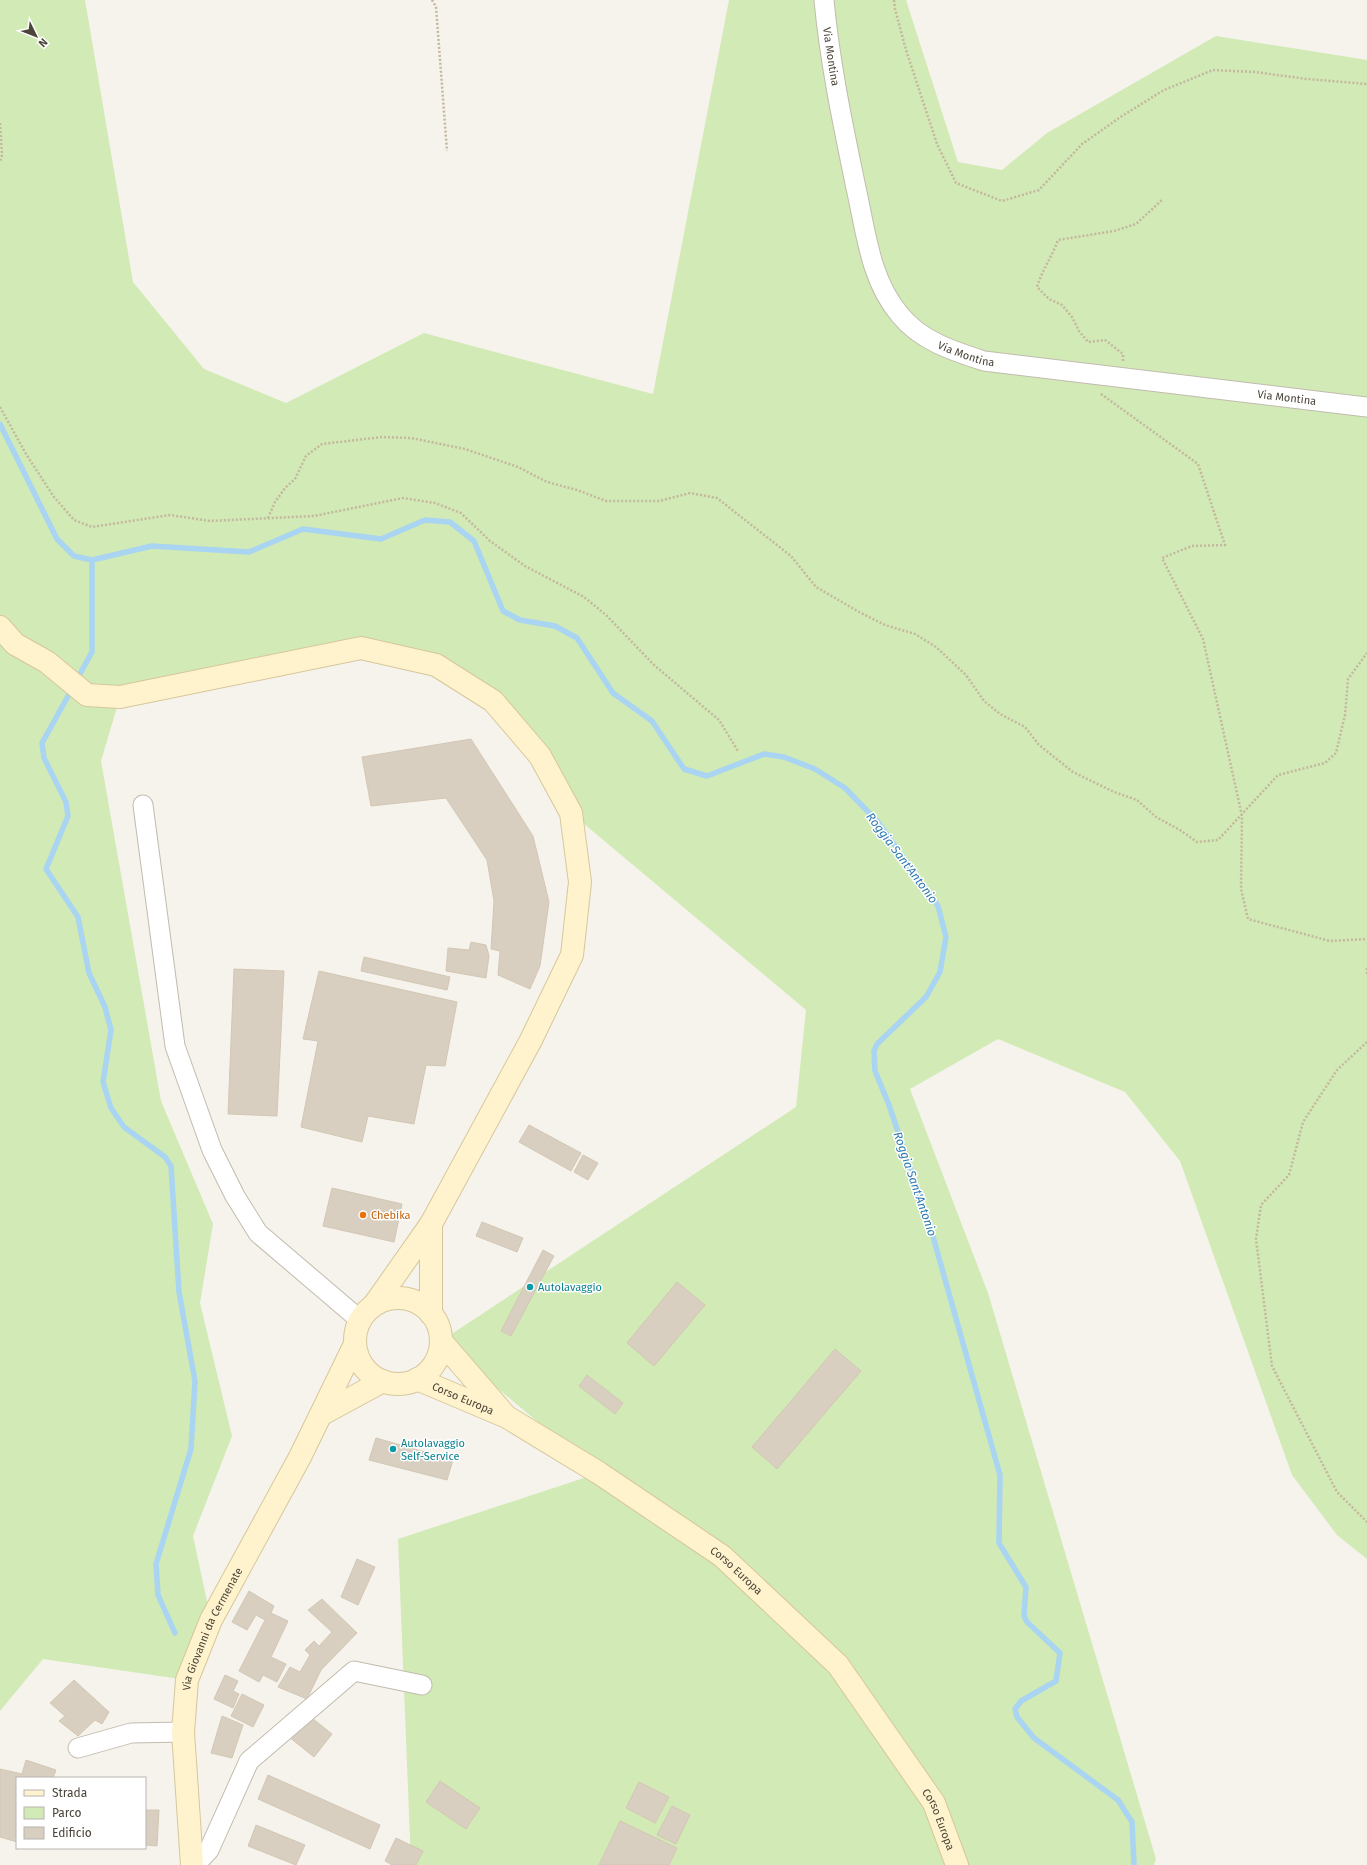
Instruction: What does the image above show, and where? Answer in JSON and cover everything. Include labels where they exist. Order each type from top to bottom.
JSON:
[{"type":"main road","points":[[0,627],[15,644],[47,662],[87,695],[120,697],[362,648],[436,665],[493,701],[540,756],[571,813],[580,882],[572,955],[531,1040],[431,1224],[367,1313],[355,1335],[358,1358],[363,1367],[374,1377],[383,1381],[395,1384],[410,1382],[417,1379],[432,1367],[439,1354],[441,1341],[438,1326],[431,1314],[420,1304],[411,1300],[390,1299],[367,1313]]},
{"type":"main road","points":[[431,1224],[431,1314]]},
{"type":"main road","points":[[441,1341],[507,1416]]},
{"type":"main road","name":"Via Giovanni da Cermenate","points":[[193,1865],[183,1732],[187,1680],[210,1620],[322,1414],[355,1344]]},
{"type":"main road","name":"Corso Europa","points":[[417,1379],[507,1416],[599,1473],[722,1556],[838,1665],[934,1803],[957,1865]]},
{"type":"main road","points":[[322,1414],[383,1381]]},
{"type":"street","name":"Via Montina","points":[[824,0],[828,48],[844,130],[875,271],[886,297],[901,317],[927,338],[953,351],[984,361],[1367,407]]},
{"type":"street","points":[[143,805],[175,1046],[212,1150],[235,1196],[258,1233],[367,1313]]},
{"type":"street","points":[[193,1865],[210,1850],[249,1761],[354,1671],[422,1685]]},
{"type":"street","points":[[78,1748],[131,1733],[183,1732]]},
{"type":"path","points":[[432,0],[436,7],[447,151]]},
{"type":"path","points":[[894,0],[894,9],[906,50],[937,144],[956,183],[1002,201],[1040,190],[1082,144],[1122,116],[1164,90],[1213,70],[1255,72],[1307,79],[1367,84]]},
{"type":"path","points":[[0,123],[2,155],[0,162]]},
{"type":"path","points":[[1124,377],[1123,354],[1105,340],[1088,342],[1079,331],[1072,317],[1062,305],[1049,299],[1037,287],[1042,271],[1050,260],[1058,240],[1114,230],[1136,224],[1162,200]]},
{"type":"path","points":[[1095,390],[1198,464],[1225,545],[1192,546],[1162,558],[1203,639],[1242,816],[1242,889],[1248,919],[1330,941],[1367,939]]},
{"type":"path","points":[[0,407],[26,454],[54,497],[74,520],[92,526],[170,515],[210,521],[314,516],[404,498],[435,503],[461,513],[490,541],[525,566],[584,597],[606,615],[654,665],[719,720],[738,751]]},
{"type":"path","points":[[268,518],[274,502],[285,488],[295,479],[306,456],[322,444],[382,437],[411,438],[465,448],[518,467],[547,482],[577,490],[606,501],[660,500],[690,493],[717,498],[791,556],[816,587],[865,616],[885,625],[915,634],[936,647],[966,675],[984,701],[1000,714],[1024,727],[1039,745],[1073,772],[1114,792],[1137,800],[1156,817],[1198,842],[1218,840],[1278,776],[1325,763],[1336,753],[1345,715],[1348,679],[1367,653]]},
{"type":"path","points":[[1367,968],[1367,974]]},
{"type":"path","points":[[1367,1042],[1337,1070],[1303,1122],[1289,1175],[1261,1205],[1256,1239],[1272,1366],[1337,1492],[1367,1522]]},
{"type":"green space","points":[[0,0],[85,0],[133,282],[204,369],[286,403],[424,333],[653,394],[729,0],[906,0],[958,162],[1002,170],[1047,133],[1216,36],[1367,60],[1367,1559],[1337,1535],[1292,1475],[1180,1161],[1125,1092],[998,1039],[910,1089],[988,1293],[1156,1859],[1154,1865],[413,1865],[411,1863],[398,1539],[599,1473],[441,1341],[796,1107],[806,1010],[571,813],[540,756],[436,665],[361,648],[120,697],[101,761],[161,1101],[213,1224],[200,1303],[232,1436],[193,1536],[211,1620],[187,1680],[43,1659],[0,1711]]},
{"type":"building","points":[[471,739],[533,836],[549,902],[540,966],[530,989],[498,975],[500,951],[491,949],[494,901],[487,860],[446,798],[371,806],[362,757]]},
{"type":"building","points":[[471,942],[486,945],[489,956],[486,978],[446,971],[448,948],[469,950]]},
{"type":"building","points":[[364,957],[450,977],[447,990],[361,971]]},
{"type":"building","points":[[234,969],[284,971],[277,1116],[228,1114]]},
{"type":"building","points":[[319,971],[457,1002],[445,1066],[426,1065],[414,1124],[368,1116],[362,1142],[301,1127],[318,1041],[303,1039]]},
{"type":"building","points":[[529,1125],[581,1153],[571,1171],[519,1142]]},
{"type":"building","points":[[583,1155],[598,1163],[588,1180],[574,1172]]},
{"type":"building","name":"Chebika","points":[[332,1188],[402,1204],[394,1242],[323,1226]]},
{"type":"building","points":[[482,1222],[523,1238],[517,1252],[476,1236]]},
{"type":"building","name":"Autolavaggio","points":[[543,1250],[554,1256],[511,1336],[501,1331]]},
{"type":"building","points":[[677,1282],[705,1305],[654,1366],[627,1343]]},
{"type":"building","points":[[835,1349],[861,1371],[777,1469],[752,1447]]},
{"type":"building","points":[[587,1375],[623,1403],[615,1414],[579,1386]]},
{"type":"building","name":"Autolavaggio Self-Service","points":[[376,1438],[453,1460],[447,1480],[369,1460]]},
{"type":"building","points":[[357,1559],[375,1567],[358,1605],[341,1597]]},
{"type":"building","points":[[249,1591],[274,1606],[271,1613],[288,1621],[271,1657],[286,1664],[277,1682],[263,1675],[259,1682],[239,1671],[265,1620],[256,1615],[247,1630],[232,1622]]},
{"type":"building","points":[[322,1599],[357,1633],[321,1670],[307,1699],[278,1687],[290,1667],[300,1672],[310,1655],[305,1650],[314,1641],[319,1646],[332,1632],[308,1610]]},
{"type":"building","points":[[225,1675],[238,1681],[233,1691],[239,1694],[233,1708],[214,1699]]},
{"type":"building","points":[[74,1680],[109,1712],[102,1724],[95,1720],[78,1736],[59,1721],[65,1716],[50,1703]]},
{"type":"building","points":[[242,1694],[264,1705],[253,1727],[231,1716]]},
{"type":"building","points":[[307,1714],[332,1734],[314,1757],[289,1737]]},
{"type":"building","points":[[222,1716],[243,1725],[232,1758],[211,1753]]},
{"type":"building","points":[[26,1760],[56,1770],[53,1777],[16,1777],[16,1842],[0,1837],[0,1769],[22,1774]]},
{"type":"building","points":[[268,1775],[380,1825],[370,1849],[258,1799]]},
{"type":"building","points":[[440,1781],[480,1808],[466,1829],[426,1802]]},
{"type":"building","points":[[639,1782],[669,1797],[655,1823],[626,1808]]},
{"type":"building","points":[[672,1806],[690,1815],[676,1844],[657,1835]]},
{"type":"building","points":[[146,1810],[159,1810],[157,1846],[146,1845]]},
{"type":"building","points":[[620,1821],[677,1848],[669,1865],[599,1865]]},
{"type":"building","points":[[256,1825],[305,1845],[296,1865],[248,1846]]},
{"type":"building","points":[[396,1838],[423,1851],[416,1865],[392,1865],[385,1861]]},
{"type":"waterway","name":"Roggia Sant'Antonio","points":[[0,424],[57,539],[74,556],[92,560],[152,546],[249,552],[303,529],[381,539],[425,520],[450,522],[474,541],[503,611],[520,620],[555,626],[577,638],[613,693],[652,721],[684,769],[707,776],[764,754],[784,757],[815,769],[845,788],[878,822],[938,906],[946,937],[940,972],[926,997],[877,1044],[874,1051],[875,1071],[889,1105],[932,1233],[1000,1475],[999,1543],[1026,1587],[1024,1616],[1027,1622],[1060,1653],[1056,1681],[1021,1701],[1015,1709],[1017,1717],[1034,1738],[1118,1800],[1132,1822],[1134,1865]]},
{"type":"waterway","points":[[76,681],[92,652],[92,560]]},
{"type":"waterway","points":[[72,689],[42,743],[44,758],[66,802],[68,816],[46,869],[78,917],[89,973],[105,1007],[111,1030],[103,1082],[111,1108],[124,1127],[165,1157],[171,1166],[179,1292],[195,1381],[191,1449],[156,1564],[158,1595],[175,1633]]},
{"type":"place","name":"Chebika","points":[[363,1215]]},
{"type":"place","name":"Autolavaggio","points":[[530,1287]]},
{"type":"place","name":"Autolavaggio Self-Service","points":[[393,1449]]}]
